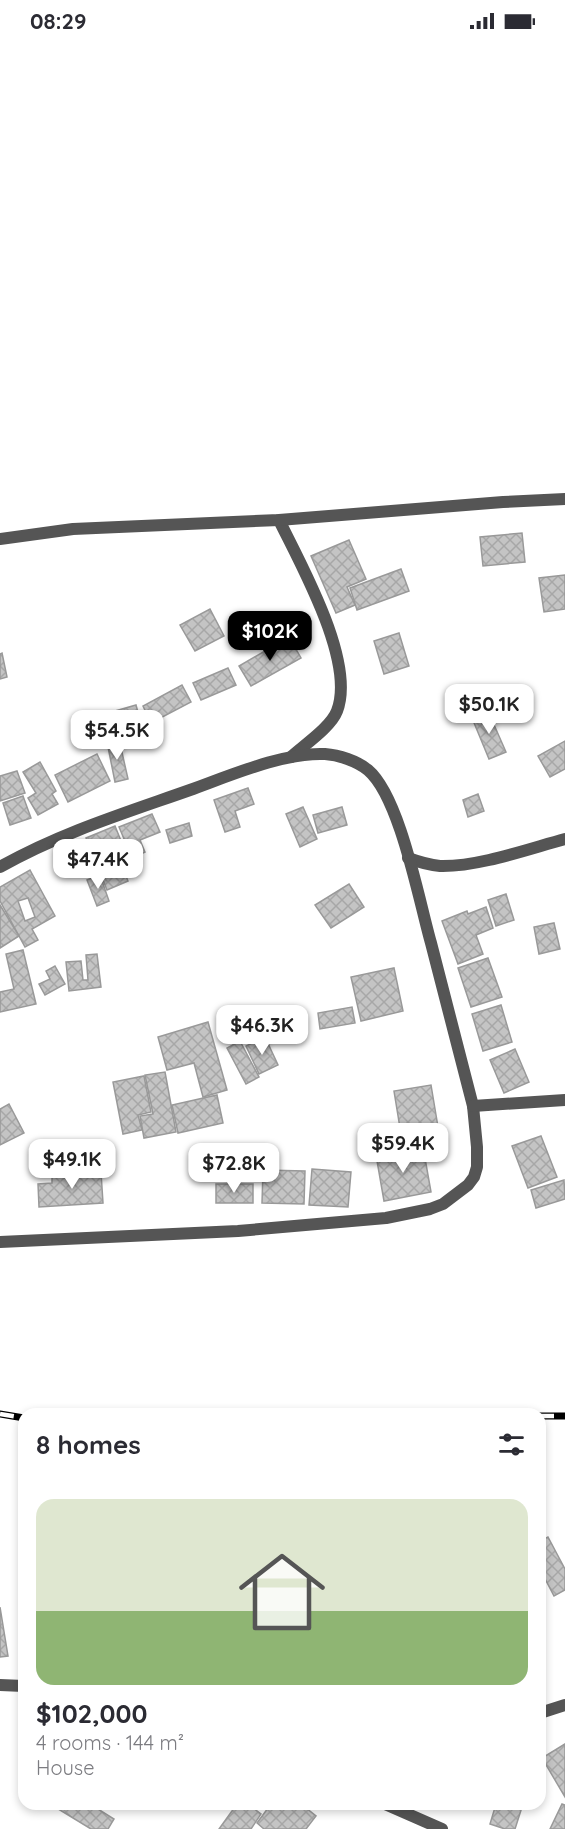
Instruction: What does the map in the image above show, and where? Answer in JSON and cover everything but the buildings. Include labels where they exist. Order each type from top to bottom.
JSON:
[{"type":"street","points":[[0,539],[73,529],[279,520],[565,499]]},
{"type":"street","points":[[279,520],[328,623],[335,648],[341,696],[337,713],[330,722],[290,758]]},
{"type":"street","points":[[0,867],[60,836],[240,772],[290,758],[327,754],[349,760],[367,770],[383,789],[394,813],[408,858],[473,1106],[477,1147],[477,1167],[468,1185],[443,1204],[386,1218],[238,1231],[101,1235],[0,1242]]},
{"type":"street","points":[[408,858],[441,866],[491,859],[565,839]]},
{"type":"street","points":[[473,1106],[565,1100]]},
{"type":"street","points":[[0,1685],[18,1686]]},
{"type":"street","points":[[546,1711],[565,1705]]},
{"type":"street","points":[[395,1810],[419,1825],[442,1829]]},
{"type":"railway","points":[[0,1414],[18,1417]]},
{"type":"railway","points":[[546,1416],[565,1416]]}]
